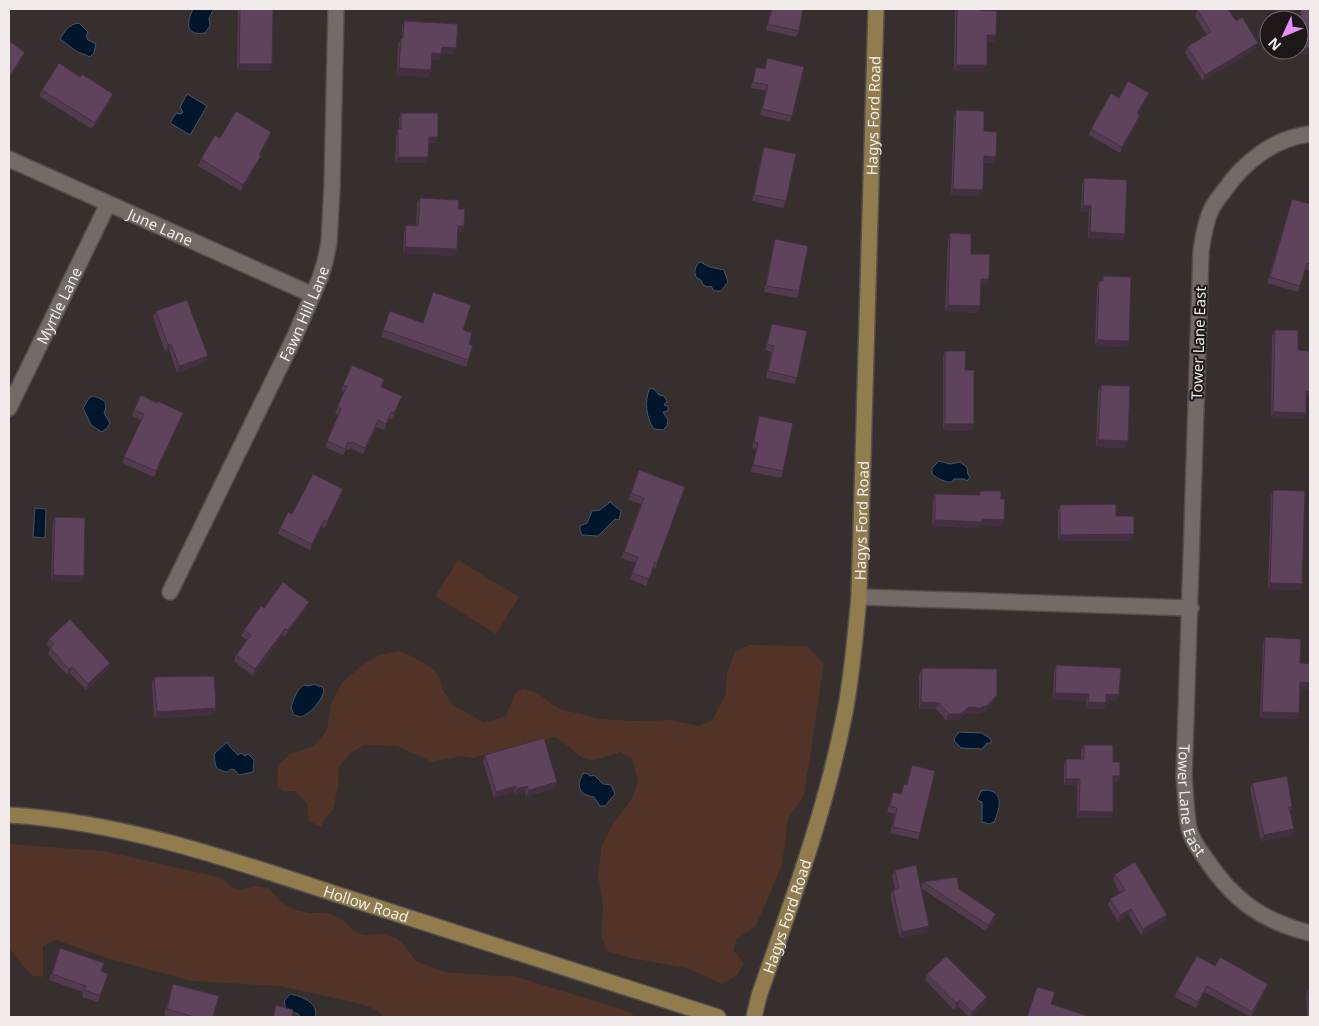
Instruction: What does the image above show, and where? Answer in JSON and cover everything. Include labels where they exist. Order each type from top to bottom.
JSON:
[{"type":"street","name":"Fawn Hill Lane","points":[[170,592],[294,338],[313,295],[324,262],[329,235],[336,9]]},
{"type":"street","name":"Hagys Ford Road","points":[[754,1017],[759,996],[819,818],[834,765],[845,715],[859,597],[876,9]]},
{"type":"street","name":"Tower Lane East","points":[[1310,134],[1294,136],[1278,143],[1248,163],[1233,177],[1211,209],[1206,227],[1200,259],[1191,608],[1184,778],[1190,832],[1214,871],[1234,894],[1264,916],[1286,927],[1310,933]]},
{"type":"street","name":"June Lane","points":[[9,159],[313,295]]},
{"type":"street","name":"Myrtle Lane","points":[[9,408],[108,204]]},
{"type":"street","points":[[859,597],[1191,608]]},
{"type":"street","name":"Hollow Road","points":[[9,815],[113,829],[210,853],[718,1017]]},
{"type":"shaded area","points":[[458,560],[519,597],[496,634],[435,596]]},
{"type":"shaded area","points":[[749,645],[807,646],[824,664],[804,796],[788,818],[782,865],[756,926],[737,939],[733,950],[744,963],[737,975],[722,984],[687,968],[631,958],[607,951],[601,935],[603,906],[598,874],[602,845],[612,825],[632,799],[638,782],[632,759],[620,752],[599,759],[587,759],[577,754],[555,737],[473,758],[461,756],[432,762],[397,746],[364,745],[351,753],[339,767],[338,786],[333,810],[324,819],[321,827],[309,821],[307,803],[295,791],[283,791],[277,786],[278,766],[290,754],[314,746],[327,730],[331,704],[342,683],[361,666],[379,655],[401,651],[421,661],[434,670],[440,678],[442,689],[452,704],[484,723],[506,716],[516,692],[524,689],[537,693],[560,709],[600,719],[670,720],[699,726],[712,720],[726,694],[727,674],[735,652]]},
{"type":"shaded area","points":[[9,844],[104,851],[222,878],[231,887],[240,890],[256,886],[268,888],[281,902],[295,910],[310,913],[327,913],[342,919],[353,930],[364,935],[380,934],[395,937],[406,947],[416,961],[445,972],[514,976],[630,1012],[635,1017],[383,1017],[377,1010],[361,1004],[280,986],[191,981],[107,958],[56,940],[43,946],[43,977],[34,976],[27,971],[9,948]]},
{"type":"water","points":[[193,9],[214,9],[209,18],[210,26],[205,33],[190,30],[189,19]]},
{"type":"water","points":[[79,23],[88,32],[86,36],[88,40],[96,44],[94,53],[90,57],[76,51],[60,39],[70,26]]},
{"type":"water","points":[[187,94],[207,106],[190,135],[170,123],[176,113],[181,114],[183,112],[180,107]]},
{"type":"water","points":[[700,262],[710,267],[724,270],[728,282],[721,291],[714,291],[711,286],[703,285],[701,280],[697,278],[695,270]]},
{"type":"water","points":[[650,388],[654,389],[659,395],[664,396],[667,401],[664,405],[668,406],[668,411],[663,412],[668,420],[667,426],[663,430],[654,429],[649,420],[647,404]]},
{"type":"water","points":[[93,396],[102,400],[106,406],[104,413],[110,423],[102,432],[91,425],[83,408],[89,398]]},
{"type":"water","points":[[939,461],[950,464],[960,462],[967,467],[970,477],[967,481],[964,479],[954,479],[952,482],[939,479],[932,474],[932,468]]},
{"type":"water","points":[[610,502],[621,511],[619,520],[615,519],[598,536],[582,535],[580,526],[587,523],[592,511],[600,510]]},
{"type":"water","points":[[35,508],[46,509],[45,538],[33,537]]},
{"type":"water","points":[[314,684],[324,689],[319,702],[305,715],[301,717],[294,715],[291,708],[299,690],[303,685],[309,686]]},
{"type":"water","points":[[959,732],[982,733],[991,739],[991,743],[987,743],[982,749],[961,748],[954,739]]},
{"type":"water","points":[[227,742],[238,755],[241,753],[245,756],[248,754],[254,760],[253,772],[239,775],[235,770],[231,769],[227,772],[218,768],[214,754]]},
{"type":"water","points":[[584,773],[590,776],[594,775],[603,784],[611,785],[615,794],[605,806],[600,806],[594,797],[585,794],[580,789],[581,777]]},
{"type":"water","points":[[988,790],[997,795],[999,799],[998,813],[994,822],[989,824],[982,822],[982,802],[977,800],[981,791]]},
{"type":"water","points":[[290,994],[304,998],[312,1004],[316,1012],[315,1017],[301,1017],[286,1010],[284,1001]]},
{"type":"building","points":[[240,9],[273,9],[272,64],[239,64]]},
{"type":"building","points":[[772,9],[803,9],[799,31],[768,24]]},
{"type":"building","points":[[957,9],[997,11],[996,35],[987,35],[987,65],[956,65]]},
{"type":"building","points":[[1228,9],[1236,21],[1242,17],[1258,43],[1205,75],[1187,47],[1211,32],[1197,10]]},
{"type":"building","points":[[1310,9],[1310,48],[1309,10],[1301,10]]},
{"type":"building","points":[[404,21],[458,24],[456,48],[442,47],[441,54],[432,53],[431,70],[399,68]]},
{"type":"building","points":[[9,41],[25,52],[9,77]]},
{"type":"building","points":[[767,58],[804,67],[792,116],[762,109],[768,85],[753,82],[756,67],[765,69]]},
{"type":"building","points":[[59,63],[80,77],[82,74],[113,94],[95,123],[42,90]]},
{"type":"building","points":[[1128,81],[1149,93],[1137,113],[1140,115],[1122,147],[1091,129],[1111,93],[1119,98]]},
{"type":"building","points":[[956,110],[984,111],[984,131],[997,132],[996,157],[984,156],[983,190],[953,189]]},
{"type":"building","points":[[236,111],[271,132],[259,155],[261,156],[243,185],[201,159],[215,135],[220,138]]},
{"type":"building","points":[[401,113],[438,113],[438,137],[429,137],[428,157],[398,157],[398,129],[401,129]]},
{"type":"building","points":[[764,147],[796,154],[786,201],[754,195]]},
{"type":"building","points":[[1084,178],[1127,180],[1125,234],[1090,232],[1091,206],[1083,206]]},
{"type":"building","points":[[420,198],[459,200],[458,209],[465,209],[464,226],[458,226],[457,249],[405,247],[406,225],[418,226]]},
{"type":"building","points":[[1292,199],[1310,204],[1310,264],[1307,263],[1300,286],[1270,277]]},
{"type":"building","points":[[950,233],[971,234],[971,254],[990,254],[989,279],[981,279],[980,306],[948,305]]},
{"type":"building","points":[[775,239],[808,246],[799,291],[766,286]]},
{"type":"building","points":[[1103,276],[1131,277],[1129,341],[1097,340],[1099,281],[1103,281]]},
{"type":"building","points":[[433,292],[471,305],[463,330],[472,333],[469,344],[473,346],[468,360],[383,330],[390,311],[423,323]]},
{"type":"building","points":[[187,300],[208,356],[179,366],[171,344],[168,345],[156,311]]},
{"type":"building","points":[[772,324],[807,331],[797,378],[768,371],[774,346],[767,344]]},
{"type":"building","points":[[1275,330],[1298,330],[1298,350],[1310,351],[1310,391],[1306,391],[1306,413],[1273,412]]},
{"type":"building","points":[[945,351],[966,351],[965,370],[974,370],[974,424],[945,424]]},
{"type":"building","points":[[352,365],[384,379],[381,387],[402,396],[394,413],[391,412],[386,424],[378,420],[365,448],[348,442],[345,449],[327,441],[341,409],[337,407],[347,386],[343,385]]},
{"type":"building","points":[[1101,385],[1130,386],[1128,441],[1098,440]]},
{"type":"building","points":[[141,395],[183,413],[156,471],[124,457],[144,414],[134,410]]},
{"type":"building","points":[[759,416],[793,423],[783,471],[753,465],[758,443],[754,442]]},
{"type":"building","points":[[639,470],[685,487],[657,563],[655,562],[649,579],[632,573],[638,557],[624,552],[644,498],[631,493]]},
{"type":"building","points":[[313,474],[343,489],[327,522],[324,520],[312,544],[280,528],[288,512],[292,514]]},
{"type":"building","points":[[1273,490],[1305,491],[1302,584],[1270,583]]},
{"type":"building","points":[[980,491],[1001,491],[1001,499],[1005,499],[1004,520],[982,519],[982,522],[935,520],[935,494],[980,495]]},
{"type":"building","points":[[1116,504],[1116,516],[1134,516],[1134,534],[1060,535],[1060,505]]},
{"type":"building","points":[[55,517],[85,518],[84,576],[53,575]]},
{"type":"building","points":[[283,582],[309,602],[288,630],[285,629],[255,669],[236,655],[251,635],[244,630],[261,606],[264,608]]},
{"type":"building","points":[[70,619],[110,663],[88,684],[72,667],[69,669],[50,648],[54,644],[49,639]]},
{"type":"building","points":[[1265,637],[1301,639],[1300,663],[1310,664],[1310,683],[1300,682],[1299,713],[1262,712]]},
{"type":"building","points":[[1056,665],[1121,668],[1119,695],[1106,694],[1106,703],[1088,702],[1089,694],[1055,693]]},
{"type":"building","points":[[922,668],[997,669],[997,695],[988,705],[980,708],[969,707],[960,714],[949,714],[939,703],[921,702]]},
{"type":"building","points":[[214,676],[216,708],[157,712],[154,677]]},
{"type":"building","points":[[544,738],[557,782],[529,790],[527,786],[517,789],[516,786],[496,792],[485,755]]},
{"type":"building","points":[[1084,745],[1113,745],[1113,762],[1120,762],[1120,776],[1113,776],[1113,812],[1079,811],[1080,779],[1066,779],[1066,759],[1084,759]]},
{"type":"building","points":[[912,765],[935,771],[920,833],[893,827],[897,808],[890,806],[893,792],[901,794],[904,784],[907,785]]},
{"type":"building","points":[[1287,776],[1292,807],[1289,807],[1294,829],[1264,835],[1252,783]]},
{"type":"building","points":[[1135,862],[1167,915],[1143,929],[1131,909],[1120,915],[1110,899],[1125,890],[1115,874]]},
{"type":"building","points":[[916,865],[929,926],[902,932],[893,890],[899,889],[895,870]]},
{"type":"building","points":[[957,877],[959,889],[996,914],[988,925],[923,882]]},
{"type":"building","points":[[60,948],[104,963],[101,971],[108,974],[100,996],[84,990],[86,986],[52,974]]},
{"type":"building","points":[[946,956],[987,997],[972,1012],[960,1000],[956,1003],[927,974]]},
{"type":"building","points":[[1197,956],[1215,966],[1220,957],[1268,984],[1252,1012],[1207,986],[1198,1002],[1177,991]]},
{"type":"building","points":[[173,984],[219,996],[213,1017],[194,1017],[167,1009]]},
{"type":"building","points":[[1037,987],[1055,992],[1051,1004],[1088,1016],[1027,1017]]},
{"type":"building","points":[[1308,989],[1310,989],[1310,1017]]},
{"type":"building","points":[[276,1005],[293,1010],[292,1017],[273,1017]]}]
